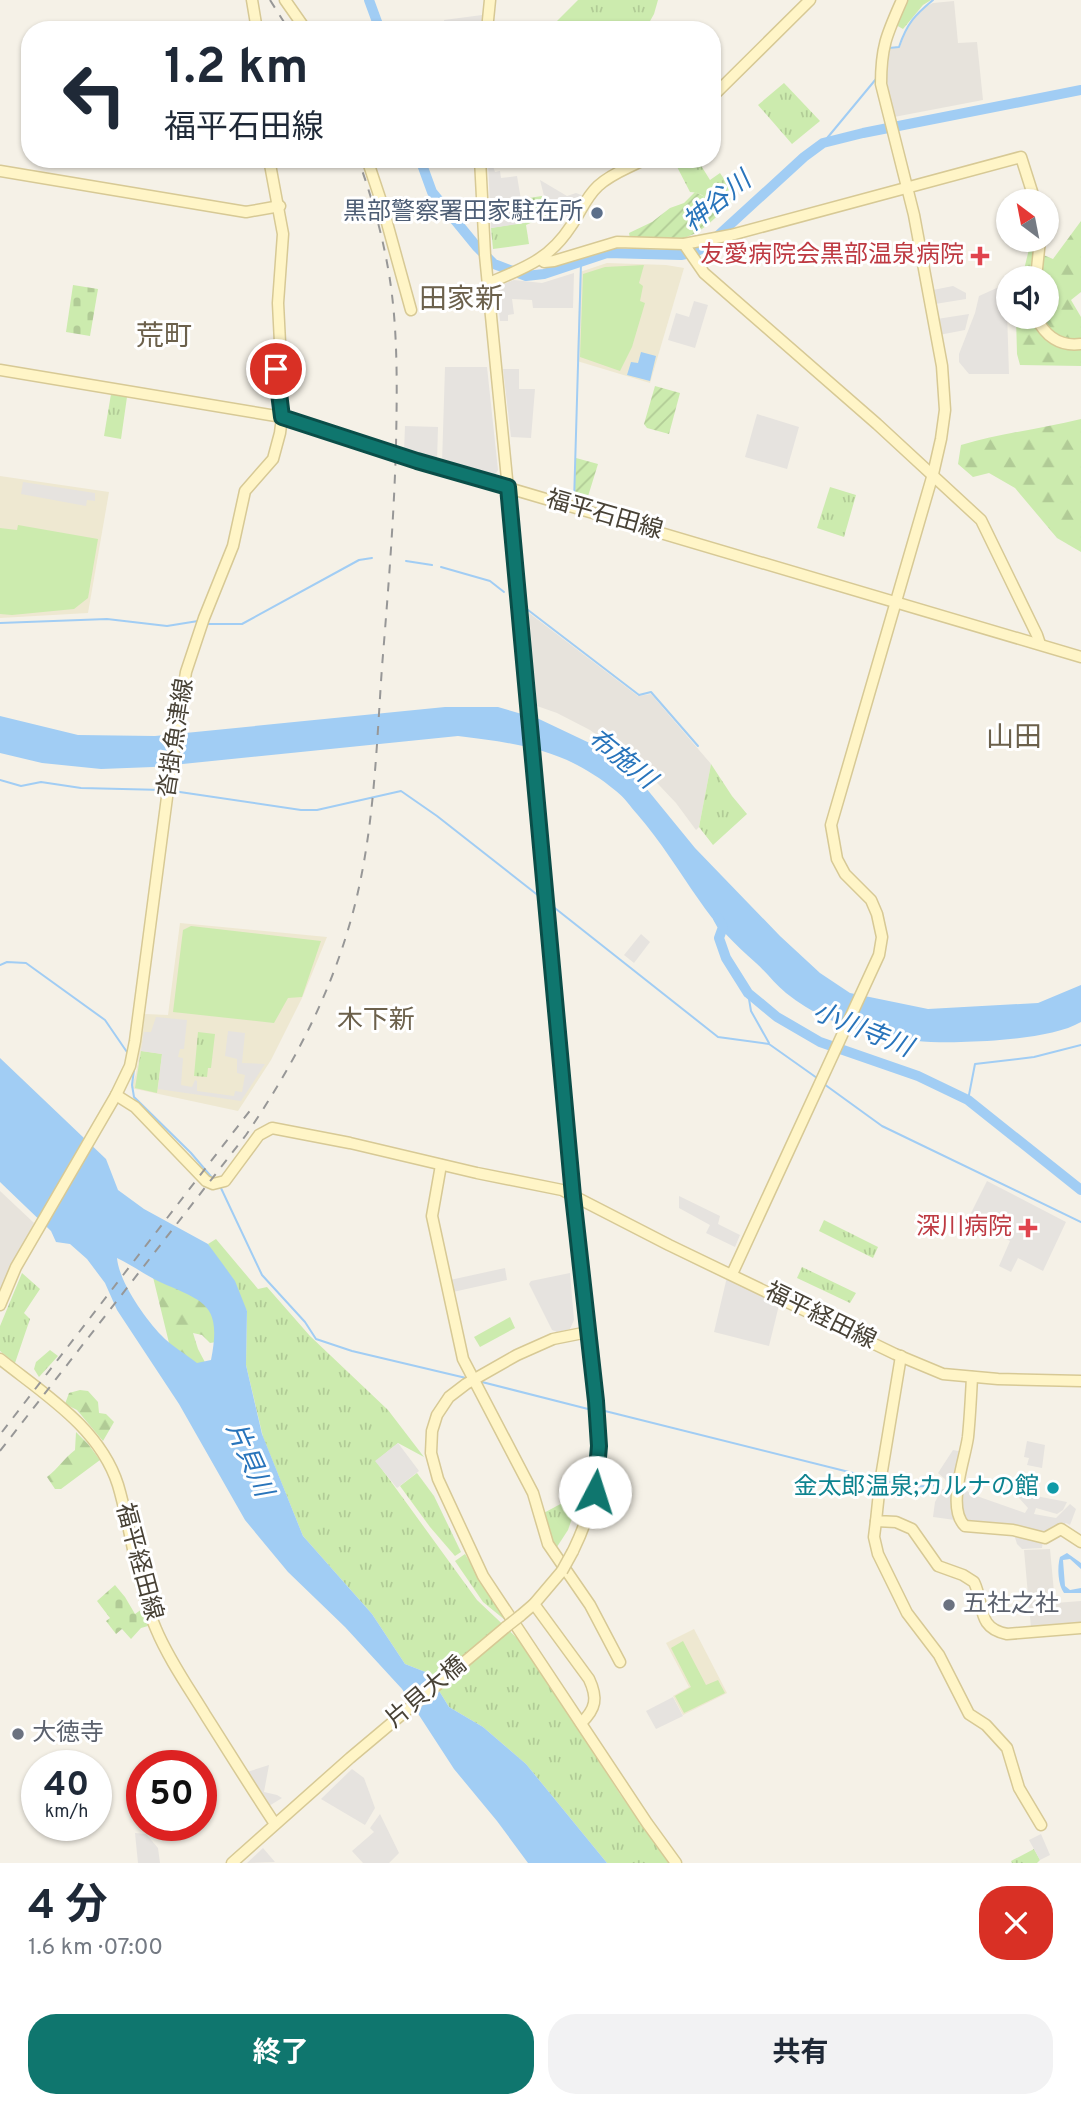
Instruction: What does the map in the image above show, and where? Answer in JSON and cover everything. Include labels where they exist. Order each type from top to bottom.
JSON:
[{"type":"main road","points":[[252,0],[256,21]]},
{"type":"main road","points":[[285,0],[300,21]]},
{"type":"main road","points":[[488,21],[490,0]]},
{"type":"main road","points":[[721,88],[810,0]]},
{"type":"main road","points":[[732,1274],[879,955],[881,927],[871,901],[845,874],[837,859],[832,843],[831,825],[933,474],[945,410],[942,366],[925,265],[881,84],[881,54],[902,0]]},
{"type":"main road","points":[[541,259],[544,262],[554,261],[617,242],[688,244],[1021,157],[1031,189]]},
{"type":"main road","name":"沓掛魚津線","points":[[0,1305],[16,1267],[130,1066],[186,672],[233,546],[243,497],[248,485],[273,459],[282,417],[276,378],[281,343],[278,303],[283,247],[280,206],[271,168]]},
{"type":"main road","points":[[371,168],[411,310]]},
{"type":"main road","name":"片貝大橋","points":[[232,1863],[534,1604],[562,1570],[573,1551],[585,1527],[594,1496],[599,1446],[596,1401],[573,1196],[535,764],[485,255],[480,168]]},
{"type":"main road","points":[[489,283],[530,267],[541,259],[561,242],[596,187],[627,168]]},
{"type":"main road","points":[[0,171],[246,212],[280,206]]},
{"type":"main road","points":[[688,244],[692,258],[704,273],[933,474],[981,520],[1040,644]]},
{"type":"main road","points":[[1044,329],[1059,343],[1069,346],[1081,344]]},
{"type":"main road","name":"福平石田線","points":[[0,370],[282,417],[417,461],[1081,657]]},
{"type":"main road","name":"福平経田線","points":[[116,1094],[135,1107],[206,1181],[213,1184],[225,1181],[259,1135],[272,1128],[549,1186],[943,1374],[1081,1381]]},
{"type":"main road","points":[[441,1165],[432,1216],[463,1359],[533,1493],[548,1544],[590,1605],[620,1662]]},
{"type":"main road","points":[[588,1332],[553,1339],[472,1379],[449,1397],[437,1415],[432,1431],[431,1453],[438,1479],[483,1576],[676,1863]]},
{"type":"main road","points":[[901,1356],[880,1483],[874,1537],[878,1554],[906,1613],[939,1656],[969,1714],[986,1725],[1007,1748],[1019,1788],[1041,1825]]},
{"type":"main road","name":"福平経田線","points":[[0,1359],[71,1415],[85,1429],[107,1461],[117,1483],[146,1602],[155,1628],[174,1664],[275,1824]]},
{"type":"main road","points":[[972,1377],[968,1441],[957,1499],[960,1522],[965,1527],[1013,1530],[1045,1538],[1061,1529],[1081,1542]]},
{"type":"main road","points":[[876,1521],[896,1522],[912,1529],[938,1566],[974,1582],[985,1622],[1000,1633],[1081,1628]]},
{"type":"main road","points":[[534,1604],[595,1691],[596,1702],[591,1714],[581,1723]]},
{"type":"shaded area","points":[[954,1],[958,43],[977,42],[983,100],[894,117],[886,77],[888,49],[900,47],[907,27],[923,8],[933,3]]},
{"type":"shaded area","points":[[482,15],[482,21],[444,20]]},
{"type":"shaded area","points":[[488,168],[494,168],[495,172],[500,171],[501,178],[517,176],[525,223],[491,228]]},
{"type":"shaded area","points":[[540,180],[567,196],[576,193],[584,196],[573,218],[554,211],[545,200]]},
{"type":"shaded area","points":[[607,263],[684,268],[650,383],[577,361],[580,272]]},
{"type":"shaded area","points":[[574,273],[573,308],[533,308],[532,300],[512,299],[514,314],[508,315],[508,321],[500,321],[497,294],[501,285],[514,280],[542,283]]},
{"type":"shaded area","points":[[953,286],[966,293],[966,299],[935,304],[933,290]]},
{"type":"shaded area","points":[[996,288],[996,329],[1008,329],[1009,374],[969,374],[959,362],[959,354],[979,296]]},
{"type":"shaded area","points":[[694,301],[708,305],[695,348],[668,340],[676,313],[689,317]]},
{"type":"shaded area","points":[[969,314],[965,330],[939,335],[937,319]]},
{"type":"shaded area","points":[[445,367],[487,367],[498,470],[494,477],[442,464]]},
{"type":"shaded area","points":[[503,369],[519,369],[519,389],[535,389],[531,438],[511,437]]},
{"type":"shaded area","points":[[757,414],[799,427],[787,469],[745,457]]},
{"type":"shaded area","points":[[405,426],[438,427],[437,462],[404,453]]},
{"type":"shaded area","points":[[0,476],[109,492],[88,613],[0,618]]},
{"type":"shaded area","points":[[23,482],[95,493],[95,501],[87,500],[86,506],[21,494]]},
{"type":"shaded area","points":[[529,613],[638,696],[651,694],[711,764],[699,827],[696,830],[676,803],[643,768],[590,730],[537,706]]},
{"type":"shaded area","points":[[180,923],[327,937],[302,998],[271,1060],[238,1111],[131,1088],[136,1074],[145,1014],[168,1015]]},
{"type":"shaded area","points":[[641,934],[650,942],[634,963],[624,955]]},
{"type":"shaded area","points":[[156,1017],[187,1020],[184,1049],[180,1049],[178,1057],[183,1058],[181,1085],[192,1087],[195,1080],[197,1091],[234,1096],[235,1091],[242,1092],[245,1075],[237,1073],[237,1059],[225,1056],[228,1031],[245,1033],[242,1063],[265,1064],[241,1101],[158,1089],[162,1054],[141,1051],[144,1032],[151,1032]]},
{"type":"shaded area","points":[[987,1181],[1066,1222],[1043,1271],[1018,1258],[1011,1272],[999,1266],[1010,1241],[968,1219]]},
{"type":"shaded area","points":[[0,1191],[34,1223],[0,1289]]},
{"type":"shaded area","points":[[679,1196],[720,1216],[718,1224],[740,1235],[735,1247],[706,1233],[710,1225],[679,1208]]},
{"type":"shaded area","points":[[505,1268],[507,1280],[453,1292],[450,1280]]},
{"type":"shaded area","points":[[570,1273],[574,1320],[570,1329],[557,1332],[552,1330],[529,1284],[531,1281]]},
{"type":"shaded area","points":[[727,1277],[780,1301],[769,1346],[714,1332]]},
{"type":"shaded area","points":[[1027,1441],[1045,1445],[1042,1468],[1027,1465],[1029,1458],[1024,1457]]},
{"type":"shaded area","points":[[398,1443],[419,1471],[397,1488],[375,1461]]},
{"type":"shaded area","points":[[953,1450],[963,1452],[955,1491],[955,1520],[933,1517],[935,1502],[942,1489],[951,1490],[938,1473]]},
{"type":"shaded area","points":[[1027,1481],[1039,1484],[1038,1490],[1032,1489],[1031,1495],[1067,1502],[1057,1514],[1036,1508],[1034,1514],[1056,1518],[1070,1504],[1076,1509],[1070,1525],[1066,1523],[1049,1534],[964,1524],[960,1504],[962,1487],[971,1494],[1025,1513],[1028,1508],[1019,1498]]},
{"type":"shaded area","points":[[1014,1534],[1043,1541],[1042,1548],[1022,1549]]},
{"type":"shaded area","points":[[1050,1549],[1055,1603],[1081,1601],[1081,1624],[1031,1628],[1024,1550]]},
{"type":"shaded area","points":[[694,1629],[727,1693],[683,1715],[673,1696],[689,1687],[666,1643]]},
{"type":"shaded area","points":[[673,1697],[683,1716],[656,1729],[646,1711]]},
{"type":"shaded area","points":[[269,1765],[264,1792],[282,1798],[269,1806],[247,1772]]},
{"type":"shaded area","points":[[352,1769],[364,1778],[375,1808],[365,1825],[321,1799]]},
{"type":"shaded area","points":[[380,1814],[399,1853],[389,1863],[363,1863],[352,1851],[374,1832],[370,1828]]},
{"type":"shaded area","points":[[1041,1834],[1050,1855],[1040,1860],[1029,1840]]},
{"type":"shaded area","points":[[136,1841],[152,1841],[158,1848],[160,1863],[138,1863]]},
{"type":"shaded area","points":[[263,1848],[275,1862],[247,1863]]},
{"type":"green space","points":[[578,0],[658,0],[650,21],[557,21]]},
{"type":"green space","points":[[908,0],[931,0],[923,5],[903,29],[896,25]]},
{"type":"green space","points":[[784,83],[820,121],[792,144],[758,105]]},
{"type":"green space","points":[[678,168],[703,168],[710,180],[720,173],[737,198],[720,213],[703,196],[690,192]]},
{"type":"green space","points":[[695,192],[707,198],[720,213],[699,231],[669,241],[630,239],[629,233],[652,222],[670,208],[684,203]]},
{"type":"green space","points":[[542,196],[553,213],[526,225],[529,244],[493,249],[491,228],[525,222],[522,199]]},
{"type":"green space","points":[[1081,221],[1081,292],[1071,300],[1081,317],[1081,366],[1020,365],[1016,329],[1059,329],[1059,266],[1025,266],[1028,252],[1036,252],[1053,259]]},
{"type":"green space","points":[[644,265],[639,283],[643,286],[640,301],[645,303],[632,347],[620,371],[580,357],[583,274],[605,267]]},
{"type":"green space","points":[[73,285],[98,289],[90,336],[66,332]]},
{"type":"green space","points":[[655,386],[680,393],[669,434],[647,428],[644,424]]},
{"type":"green space","points":[[111,394],[127,397],[121,439],[104,436]]},
{"type":"green space","points":[[1081,419],[1081,552],[1057,538],[1015,488],[989,473],[973,477],[958,464],[961,445]]},
{"type":"green space","points":[[576,458],[598,464],[585,506],[574,502]]},
{"type":"green space","points":[[830,487],[856,495],[844,537],[817,528]]},
{"type":"green space","points":[[18,525],[98,539],[88,598],[74,609],[0,614],[0,528],[17,530]]},
{"type":"green space","points":[[711,764],[747,814],[713,845],[699,827]]},
{"type":"green space","points":[[191,926],[321,941],[302,997],[288,998],[274,1023],[173,1012],[183,930]]},
{"type":"green space","points":[[198,1032],[215,1034],[211,1068],[208,1068],[207,1077],[194,1076]]},
{"type":"green space","points":[[141,1051],[162,1054],[157,1093],[135,1088]]},
{"type":"green space","points":[[824,1220],[878,1247],[873,1258],[819,1231]]},
{"type":"green space","points":[[216,1239],[258,1289],[267,1287],[310,1336],[388,1410],[424,1457],[398,1443],[376,1461],[477,1600],[517,1638],[669,1863],[607,1863],[526,1764],[483,1727],[449,1707],[428,1673],[405,1664],[372,1614],[303,1536],[263,1437],[246,1365],[247,1311],[208,1244]]},
{"type":"green space","points":[[802,1267],[856,1293],[850,1303],[797,1278]]},
{"type":"green space","points":[[22,1273],[40,1289],[24,1313],[30,1319],[15,1363],[0,1351],[0,1326]]},
{"type":"green space","points":[[152,1273],[221,1306],[222,1341],[210,1343],[202,1335],[193,1333],[208,1368],[202,1377],[170,1347]]},
{"type":"green space","points":[[510,1317],[515,1328],[480,1347],[474,1337]]},
{"type":"green space","points":[[50,1350],[58,1356],[39,1377],[34,1369],[36,1362]]},
{"type":"green space","points":[[88,1391],[98,1402],[99,1413],[106,1414],[114,1422],[103,1441],[77,1410],[65,1404],[69,1393]]},
{"type":"green space","points":[[76,1432],[100,1460],[61,1489],[55,1489],[47,1477],[75,1450]]},
{"type":"green space","points":[[417,1473],[434,1496],[461,1552],[455,1556],[400,1486]]},
{"type":"green space","points":[[581,1493],[568,1530],[553,1553],[540,1515]]},
{"type":"green space","points":[[465,1554],[505,1620],[483,1602],[455,1561]]},
{"type":"green space","points":[[115,1585],[135,1614],[142,1609],[148,1626],[141,1628],[131,1639],[122,1629],[116,1634],[106,1621],[110,1618],[97,1601]]},
{"type":"green space","points":[[683,1641],[706,1685],[718,1680],[725,1693],[684,1713],[675,1696],[691,1687],[671,1648]]},
{"type":"green space","points":[[1034,1849],[1040,1860],[1037,1863],[1012,1863],[1011,1861]]},
{"type":"water","points":[[641,352],[656,356],[650,381],[627,375],[631,362],[638,363]]},
{"type":"water","points":[[445,707],[498,707],[539,719],[598,747],[646,788],[695,848],[780,936],[820,973],[850,993],[928,1009],[1038,1003],[1081,985],[1081,1022],[1055,1032],[1023,1038],[938,1042],[892,1038],[847,1027],[826,1018],[786,993],[725,933],[705,909],[654,835],[619,793],[579,766],[560,757],[522,746],[458,736],[153,767],[101,769],[42,763],[0,753],[0,716],[78,735],[155,736]]},
{"type":"water","name":"片貝川","points":[[0,1058],[106,1159],[118,1190],[144,1209],[208,1244],[235,1281],[247,1311],[246,1365],[262,1434],[303,1536],[372,1614],[405,1664],[428,1673],[449,1707],[483,1727],[526,1764],[607,1863],[528,1863],[454,1769],[402,1689],[345,1627],[288,1572],[245,1520],[179,1404],[117,1310],[105,1283],[87,1259],[70,1244],[56,1242],[51,1231],[0,1182]],"holes":[[[117,1258],[199,1301],[206,1308],[212,1316],[214,1327],[211,1360],[197,1363],[161,1335],[122,1278]]]},
{"type":"water","points":[[1067,1553],[1081,1563],[1081,1569],[1070,1559],[1063,1560],[1065,1586],[1070,1590],[1081,1588],[1081,1593],[1064,1593],[1060,1585],[1059,1561],[1060,1557]]},
{"type":"waterway","name":"神谷川","points":[[369,0],[377,21]]},
{"type":"waterway","points":[[885,70],[889,48],[899,47],[912,20],[933,0]]},
{"type":"waterway","points":[[823,143],[876,79]]},
{"type":"waterway","name":"神谷川","points":[[423,168],[432,192],[494,264],[526,276],[544,274],[607,253],[681,255],[696,252],[710,243],[804,157],[823,143],[1081,90]]},
{"type":"waterway","points":[[574,502],[581,263]]},
{"type":"waterway","points":[[208,624],[242,624],[359,560],[372,558]]},
{"type":"waterway","points":[[406,561],[432,565]]},
{"type":"waterway","points":[[441,567],[490,581],[504,592]]},
{"type":"waterway","points":[[528,610],[639,695],[651,692],[698,746]]},
{"type":"waterway","points":[[0,623],[107,619],[167,626],[198,621]]},
{"type":"waterway","points":[[0,780],[21,786],[41,782],[81,788],[164,790]]},
{"type":"waterway","points":[[173,791],[301,810],[317,810],[401,791],[544,900]]},
{"type":"waterway","points":[[551,905],[718,1037],[769,1044],[817,1078]]},
{"type":"waterway","name":"小川寺川","points":[[718,918],[723,927],[719,938],[726,958],[748,993],[777,1017],[820,1042],[918,1076],[968,1100],[1081,1190]]},
{"type":"waterway","points":[[0,965],[7,962],[26,963],[105,1020],[129,1055]]},
{"type":"waterway","points":[[748,993],[751,1011],[769,1043]]},
{"type":"waterway","points":[[968,1100],[975,1064],[1034,1057],[1081,1045]]},
{"type":"waterway","points":[[135,1062],[132,1085],[134,1097],[191,1153],[214,1180]]},
{"type":"waterway","points":[[824,1084],[882,1126],[1081,1222]]},
{"type":"waterway","points":[[220,1186],[262,1275],[305,1322],[316,1339],[352,1351],[466,1378]]},
{"type":"waterway","points":[[478,1381],[592,1410]]},
{"type":"waterway","points":[[601,1410],[877,1479]]},
{"type":"waterway","points":[[886,1481],[912,1487],[937,1485]]},
{"type":"railway","points":[[270,0],[283,21]]},
{"type":"railway","points":[[0,1451],[246,1135],[307,1033],[331,979],[350,923],[364,860],[373,796],[392,528],[397,406],[395,326],[388,271],[378,222],[361,168]]},
{"type":"railway","points":[[2,1432],[252,1108]]},
{"type":"place","name":"黒部警察署田家駐在所","points":[[597,213]]},
{"type":"place","name":"友愛病院会黒部温泉病院","points":[[980,256]]},
{"type":"place","name":"深川病院","points":[[1028,1228]]},
{"type":"place","name":"金太郎温泉;カルナの館","points":[[1053,1488]]},
{"type":"place","name":"五社之社","points":[[949,1605]]},
{"type":"place","name":"大徳寺","points":[[18,1734]]},
{"type":"district","name":"田家新","points":[[461,301]]},
{"type":"district","name":"荒町","points":[[164,338]]},
{"type":"district","name":"山田","points":[[1014,739]]},
{"type":"district","name":"木下新","points":[[376,1021]]},
{"type":"route","points":[[276,369],[282,417],[508,487],[573,1196],[596,1401],[599,1446],[595,1492]]},
{"type":"water label","name":"布施川","points":[[621,760]]}]
